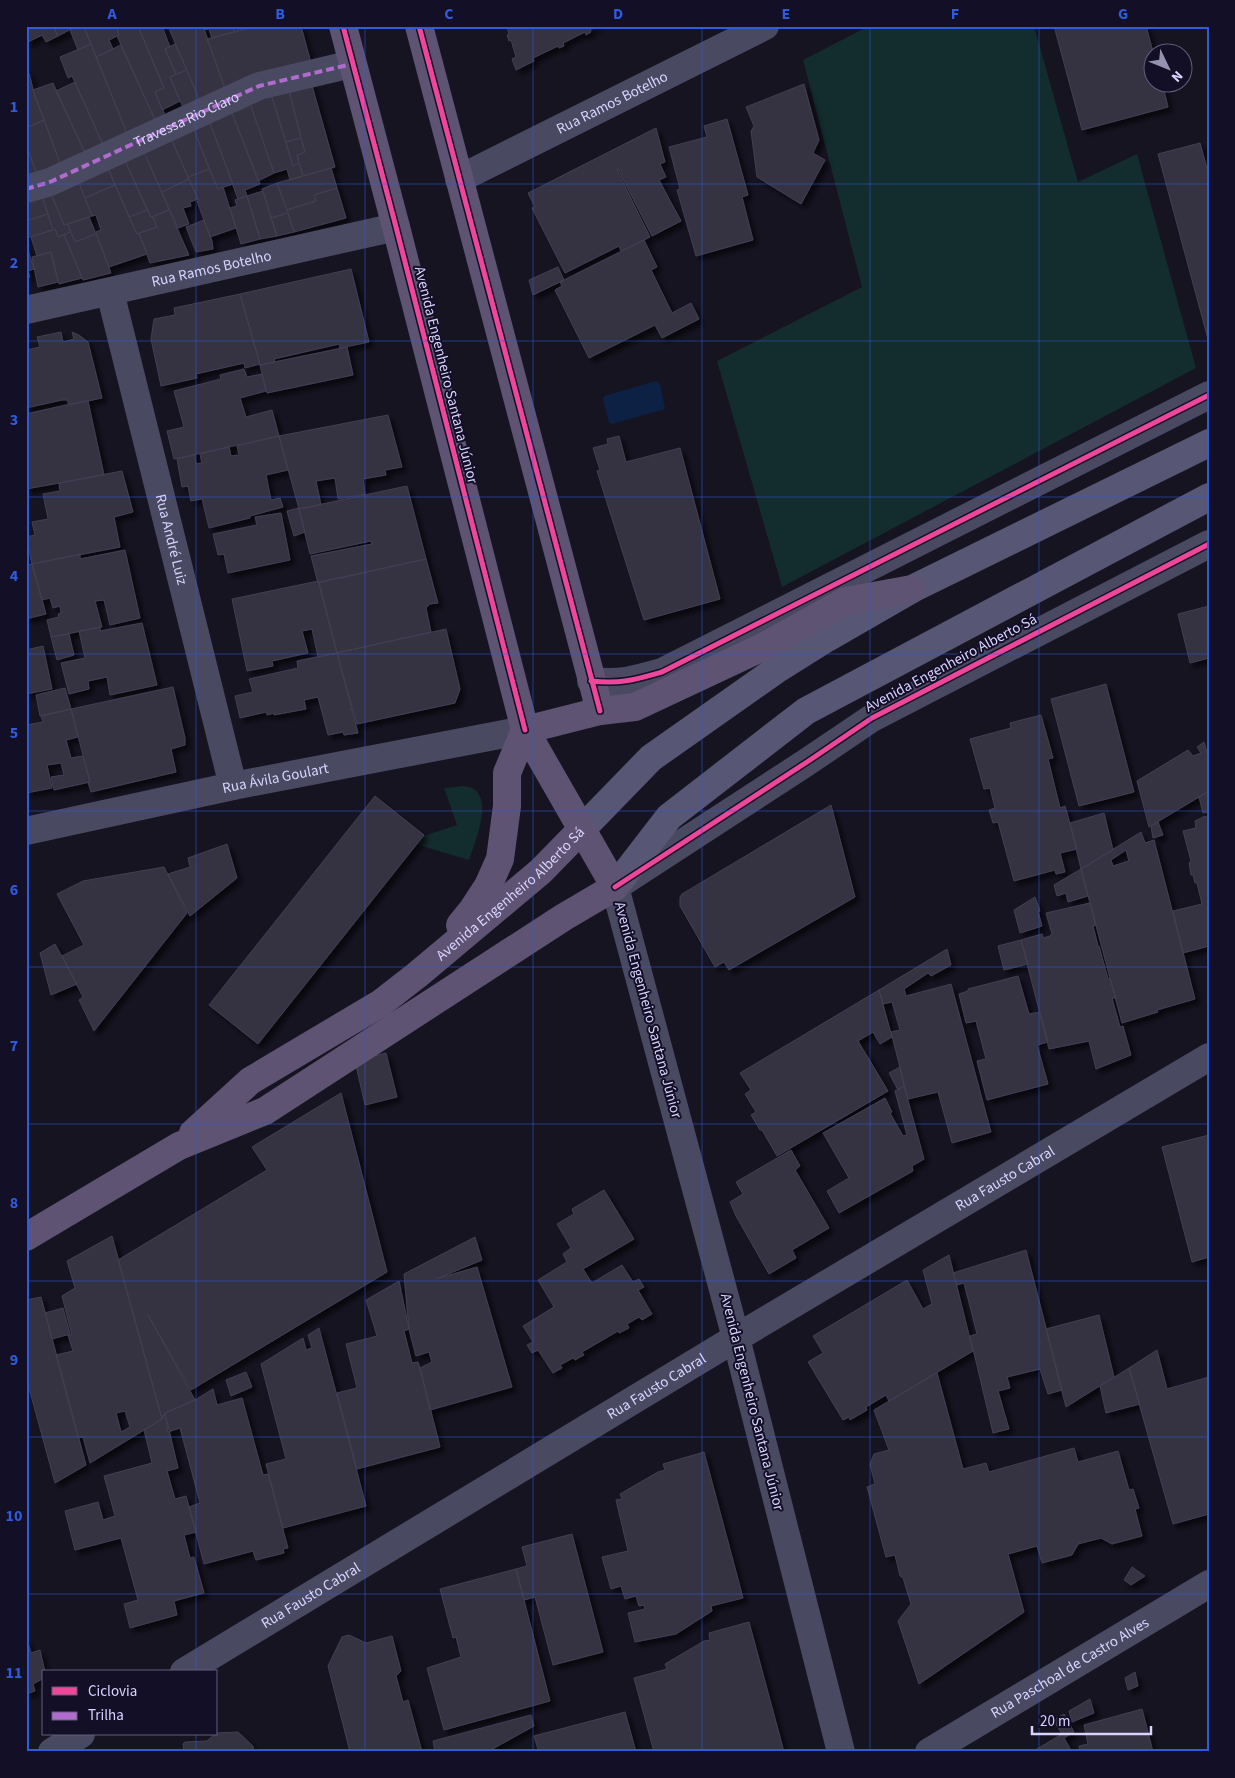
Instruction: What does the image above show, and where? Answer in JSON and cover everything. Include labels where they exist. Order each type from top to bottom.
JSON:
[{"type":"main road","name":"Avenida Engenheiro Santana Júnior","points":[[343,26],[524,730],[615,887]]},
{"type":"main road","points":[[420,26],[600,711]]},
{"type":"main road","points":[[417,974],[473,909],[488,886],[500,859],[507,806],[507,772],[524,730],[600,711],[636,706],[763,647],[846,602],[912,589]]},
{"type":"main road","name":"Avenida Engenheiro Alberto Sá","points":[[179,1146],[250,1081],[381,1002],[417,974],[541,871],[582,829]]},
{"type":"main road","name":"Avenida Engenheiro Alberto Sá","points":[[26,1237],[179,1146],[266,1111],[564,917],[615,887]]},
{"type":"street","name":"Rua Ramos Botelho","points":[[459,179],[765,26]]},
{"type":"street","name":"Travessa Rio Claro","points":[[26,189],[50,182],[259,86],[352,64]]},
{"type":"street","name":"Rua Ramos Botelho","points":[[26,310],[396,227]]},
{"type":"street","name":"Rua André Luiz","points":[[110,292],[233,786]]},
{"type":"street","points":[[591,681],[628,682],[662,672],[1209,395]]},
{"type":"street","name":"Avenida Engenheiro Alberto Sá","points":[[582,829],[651,758],[819,642],[912,589],[1209,443]]},
{"type":"street","name":"Avenida Engenheiro Alberto Sá","points":[[615,887],[670,817],[806,711],[1209,497]]},
{"type":"street","name":"Avenida Engenheiro Alberto Sá","points":[[615,887],[872,718],[1209,544]]},
{"type":"street","name":"Rua Ávila Goulart","points":[[26,830],[233,786],[524,730]]},
{"type":"street","name":"Avenida Engenheiro Santana Júnior","points":[[615,887],[736,1338],[841,1752]]},
{"type":"street","name":"Rua Fausto Cabral","points":[[187,1670],[736,1338],[1209,1057]]},
{"type":"street","name":"Rua Paschoal de Castro Alves","points":[[929,1752],[1209,1584]]},
{"type":"street","points":[[52,1752],[78,1736]]},
{"type":"green space","points":[[869,26],[1034,26],[1078,182],[1137,154],[1196,368],[782,587],[717,361],[862,287],[803,60]]},
{"type":"green space","points":[[464,786],[474,790],[480,797],[482,806],[479,829],[469,860],[415,844],[421,837],[457,825],[444,788]]},
{"type":"water","points":[[656,381],[660,384],[665,409],[612,424],[609,423],[603,399],[604,396]]},
{"type":"building","points":[[26,26],[53,26],[58,36],[46,42],[42,35],[26,43]]},
{"type":"building","points":[[53,26],[77,26],[58,36]]},
{"type":"building","points":[[77,26],[80,29],[84,27],[91,44],[78,50],[70,30]]},
{"type":"building","points":[[116,26],[119,35],[109,40],[113,49],[96,57],[84,27]]},
{"type":"building","points":[[120,26],[138,26],[164,88],[155,92],[165,115],[155,120],[117,36],[119,35],[117,28]]},
{"type":"building","points":[[138,26],[162,26],[170,47],[165,49],[176,74],[170,77],[180,101],[162,110],[155,92],[164,88]]},
{"type":"building","points":[[168,26],[203,26],[225,89],[199,99]]},
{"type":"building","points":[[203,26],[233,26],[234,32],[212,38],[209,29],[204,30]]},
{"type":"building","points":[[233,26],[257,26],[234,32]]},
{"type":"building","points":[[257,26],[301,26],[311,63],[225,88],[207,39]]},
{"type":"building","points":[[507,26],[598,26],[590,30],[591,32],[586,35],[585,32],[563,43],[564,46],[559,48],[558,46],[533,58],[534,61],[516,70],[512,59],[516,57],[511,40],[509,41],[507,35],[509,35]]},
{"type":"building","points":[[1054,26],[1146,26],[1150,42],[1142,42],[1142,92],[1164,92],[1168,107],[1082,130]]},
{"type":"building","points":[[91,44],[127,133],[103,144],[72,76],[68,78],[60,57]]},
{"type":"building","points":[[175,44],[187,70],[176,74],[165,49]]},
{"type":"building","points":[[121,45],[155,120],[128,136],[96,57]]},
{"type":"building","points":[[187,70],[201,105],[185,112],[170,77]]},
{"type":"building","points":[[26,73],[29,73],[35,97],[44,120],[26,128]]},
{"type":"building","points":[[75,82],[105,150],[85,153],[56,91]]},
{"type":"building","points":[[311,82],[335,167],[303,176],[297,155],[305,152],[288,87]]},
{"type":"building","points":[[53,83],[85,153],[60,163],[33,90]]},
{"type":"building","points":[[804,84],[819,140],[813,153],[825,160],[801,204],[757,177],[751,131],[754,126],[746,107]]},
{"type":"building","points":[[288,87],[301,138],[286,142],[270,91]]},
{"type":"building","points":[[270,91],[293,166],[299,163],[303,176],[290,180],[287,169],[274,173],[248,98]]},
{"type":"building","points":[[251,106],[274,173],[258,181],[232,113]]},
{"type":"building","points":[[232,113],[260,184],[245,190],[247,196],[238,199],[210,123]]},
{"type":"building","points":[[727,119],[748,195],[742,197],[753,240],[696,256],[677,190],[680,189],[669,147],[707,137],[704,126]]},
{"type":"building","points":[[44,120],[60,163],[37,174],[26,145],[26,128]]},
{"type":"building","points":[[210,123],[233,184],[218,189],[194,130]]},
{"type":"building","points":[[656,128],[665,162],[660,164],[666,177],[659,180],[681,221],[652,236],[618,169],[650,237],[621,251],[619,246],[565,273],[532,208],[535,207],[528,193]]},
{"type":"building","points":[[194,130],[209,169],[188,177],[171,138]]},
{"type":"building","points":[[171,138],[189,179],[162,192],[143,150]]},
{"type":"building","points":[[301,138],[305,152],[297,155],[299,163],[293,166],[286,142]]},
{"type":"building","points":[[1200,143],[1209,176],[1208,339],[1158,154]]},
{"type":"building","points":[[26,145],[37,174],[26,182]]},
{"type":"building","points":[[141,145],[169,210],[151,217],[122,154]]},
{"type":"building","points":[[122,154],[147,210],[129,217],[105,161]]},
{"type":"building","points":[[105,161],[115,185],[85,198],[78,180]]},
{"type":"building","points":[[331,168],[337,188],[314,195],[316,201],[287,210],[277,183]]},
{"type":"building","points":[[209,169],[218,189],[223,187],[236,228],[210,237],[197,201],[199,201],[188,177]]},
{"type":"building","points":[[77,178],[92,216],[64,225],[49,189]]},
{"type":"building","points":[[189,179],[198,199],[190,202],[191,206],[183,208],[189,224],[178,228],[162,192]]},
{"type":"building","points":[[277,183],[288,213],[271,218],[262,189]]},
{"type":"building","points":[[115,185],[137,234],[139,233],[147,254],[109,267],[96,232],[101,230],[96,215],[92,216],[85,198]]},
{"type":"building","points":[[337,188],[346,218],[294,232],[287,210],[316,201],[314,195]]},
{"type":"building","points":[[49,189],[64,225],[68,224],[70,232],[58,237],[55,229],[53,230],[41,193]]},
{"type":"building","points":[[40,190],[48,214],[26,221],[26,194]]},
{"type":"building","points":[[263,191],[277,236],[260,239],[247,196]]},
{"type":"building","points":[[247,196],[260,239],[241,244],[230,208],[237,206],[235,200]]},
{"type":"building","points":[[147,210],[151,217],[153,217],[157,227],[137,234],[129,217]]},
{"type":"building","points":[[169,210],[189,255],[150,263],[139,233],[157,227],[153,217]]},
{"type":"building","points":[[288,213],[294,232],[277,236],[271,218]]},
{"type":"building","points":[[48,214],[53,230],[26,238],[26,221]]},
{"type":"building","points":[[89,217],[96,234],[75,242],[68,224]]},
{"type":"building","points":[[204,220],[213,249],[196,252],[186,227]]},
{"type":"building","points":[[55,229],[58,237],[64,235],[82,278],[59,284],[51,252],[37,256],[31,237]]},
{"type":"building","points":[[70,232],[75,242],[96,234],[111,273],[83,280],[64,235]]},
{"type":"building","points":[[644,240],[657,267],[651,270],[672,313],[691,303],[699,319],[662,338],[655,325],[589,358],[555,290],[562,286],[560,282]]},
{"type":"building","points":[[26,243],[34,269],[28,271],[30,277],[26,278]]},
{"type":"building","points":[[51,252],[58,282],[38,287],[32,257]]},
{"type":"building","points":[[558,267],[564,280],[533,295],[529,280]]},
{"type":"building","points":[[351,269],[369,342],[340,348],[339,344],[274,359],[275,362],[260,365],[240,294]]},
{"type":"building","points":[[240,294],[260,364],[245,368],[244,363],[196,374],[197,378],[161,386],[151,339],[154,319],[175,315],[174,308]]},
{"type":"building","points":[[61,332],[63,342],[74,339],[72,332],[88,342],[102,398],[69,405],[67,400],[62,400],[26,408],[26,350],[40,347],[37,337]]},
{"type":"building","points":[[347,347],[353,375],[267,393],[260,365]]},
{"type":"building","points":[[244,369],[247,377],[262,374],[266,391],[240,398],[246,417],[272,410],[279,436],[174,459],[167,431],[184,427],[174,391],[221,379],[220,375]]},
{"type":"building","points":[[88,401],[104,475],[26,489],[26,414]]},
{"type":"building","points":[[388,415],[402,467],[385,470],[386,475],[363,479],[365,494],[338,499],[335,478],[316,481],[321,505],[299,509],[279,436]]},
{"type":"building","points":[[279,436],[288,470],[266,475],[271,500],[280,498],[283,507],[250,516],[250,518],[209,528],[202,499],[191,501],[188,486],[182,487],[177,459],[195,455],[196,464],[202,463],[200,454],[229,447],[231,456],[239,455],[237,446]]},
{"type":"building","points":[[619,436],[626,462],[680,448],[720,599],[644,620],[597,471],[600,470],[593,448],[608,444],[607,439]]},
{"type":"building","points":[[122,471],[133,512],[114,517],[120,547],[32,564],[26,537],[35,535],[32,522],[48,519],[43,494],[60,491],[59,483]]},
{"type":"building","points":[[407,486],[426,559],[318,583],[311,556],[372,544],[371,541],[310,554],[299,509]]},
{"type":"building","points":[[299,508],[305,532],[294,536],[287,511]]},
{"type":"building","points":[[281,513],[290,560],[228,573],[224,554],[218,555],[213,534],[257,525],[255,517]]},
{"type":"building","points":[[125,550],[140,618],[110,625],[104,600],[95,601],[102,627],[51,637],[47,620],[59,617],[58,614],[61,613],[60,606],[53,608],[50,598],[42,600],[32,564],[80,554],[80,559]]},
{"type":"building","points":[[426,559],[438,603],[430,604],[426,608],[431,632],[337,653],[319,582]]},
{"type":"building","points":[[32,564],[46,614],[26,619],[26,565]]},
{"type":"building","points":[[318,581],[337,653],[318,657],[312,629],[302,631],[308,653],[272,661],[273,666],[247,671],[232,599]]},
{"type":"building","points":[[1209,606],[1209,658],[1190,663],[1178,614]]},
{"type":"building","points":[[142,623],[157,685],[110,695],[107,677],[88,681],[89,689],[69,694],[61,663],[85,658],[79,631],[100,627],[100,631]]},
{"type":"building","points":[[446,629],[460,689],[455,703],[357,724],[337,653]]},
{"type":"building","points":[[69,634],[74,655],[57,660],[51,637]]},
{"type":"building","points":[[43,646],[52,689],[26,694],[26,650]]},
{"type":"building","points":[[337,653],[358,733],[344,735],[343,732],[328,735],[318,697],[304,700],[306,709],[274,715],[274,713],[267,715],[266,712],[240,718],[235,696],[253,692],[249,679],[298,668],[297,661]]},
{"type":"building","points":[[1106,684],[1134,792],[1079,806],[1051,699]]},
{"type":"building","points":[[173,687],[185,738],[185,745],[171,749],[176,772],[91,792],[71,709]]},
{"type":"building","points":[[65,688],[71,709],[40,716],[36,695]]},
{"type":"building","points":[[71,709],[78,737],[66,740],[71,758],[83,756],[90,782],[54,790],[51,777],[64,775],[61,763],[47,765],[52,788],[26,793],[26,725],[43,722],[41,716]]},
{"type":"building","points":[[1041,715],[1053,758],[1048,759],[1060,808],[1065,806],[1077,849],[1060,853],[1065,872],[1056,874],[1055,870],[1014,881],[998,822],[993,823],[989,810],[995,808],[990,788],[984,789],[970,739],[1011,728],[1010,723]]},
{"type":"building","points":[[1204,742],[1209,759],[1209,791],[1149,827],[1137,781],[1188,750],[1193,756],[1201,753],[1197,747]]},
{"type":"building","points":[[1209,791],[1209,812],[1203,813],[1199,797]]},
{"type":"building","points":[[375,796],[424,835],[258,1044],[209,1005]]},
{"type":"building","points":[[831,805],[855,897],[729,970],[724,962],[715,967],[680,906],[682,894]]},
{"type":"building","points":[[1104,813],[1113,850],[1081,869],[1070,823]]},
{"type":"building","points":[[1205,816],[1209,819],[1209,946],[1183,953],[1173,911],[1202,904],[1197,883],[1195,883],[1193,875],[1191,875],[1189,863],[1191,861],[1183,831],[1196,828],[1195,821]]},
{"type":"building","points":[[1158,822],[1163,835],[1153,838],[1151,827]]},
{"type":"building","points":[[1141,832],[1145,843],[1154,840],[1195,999],[1122,1023],[1081,869]],"holes":[[[1126,850],[1129,861],[1113,866],[1111,860]]]},
{"type":"building","points":[[227,844],[237,878],[190,916],[168,874],[190,867],[188,858]]},
{"type":"building","points":[[164,867],[187,913],[94,1031],[79,1000],[83,997],[62,956],[84,945],[57,894],[83,881]]},
{"type":"building","points":[[1081,869],[1088,896],[1068,902],[1066,893],[1057,896],[1054,885]]},
{"type":"building","points":[[1035,897],[1040,911],[1038,911],[1042,926],[1020,933],[1014,910]]},
{"type":"building","points":[[1090,903],[1096,925],[1093,926],[1098,946],[1116,998],[1112,998],[1120,1027],[1123,1026],[1131,1055],[1096,1069],[1089,1041],[1049,1049],[1021,940],[1042,934],[1043,938],[1052,934],[1046,913]]},
{"type":"building","points":[[1021,940],[1028,964],[1004,970],[998,946]]},
{"type":"building","points":[[55,944],[77,984],[51,995],[40,953]]},
{"type":"building","points":[[947,949],[951,965],[931,976],[928,973],[904,989],[906,996],[951,984],[991,1132],[952,1143],[938,1092],[908,1099],[891,1032],[900,1030],[892,1002],[883,1004],[879,990]]},
{"type":"building","points":[[1018,976],[1029,1014],[1040,1012],[1048,1042],[1037,1045],[1048,1084],[987,1100],[977,1061],[986,1059],[976,1021],[966,1023],[959,994],[968,991],[968,989]]},
{"type":"building","points":[[879,990],[892,1037],[880,1044],[873,1032],[858,1041],[888,1091],[777,1156],[751,1115],[756,1112],[745,1094],[751,1090],[740,1073]]},
{"type":"building","points":[[386,1053],[397,1097],[365,1105],[355,1061]]},
{"type":"building","points":[[900,1067],[904,1086],[898,1090],[889,1073]]},
{"type":"building","points":[[904,1086],[924,1159],[912,1166],[913,1171],[839,1213],[827,1191],[849,1178],[823,1133],[885,1098],[892,1112],[890,1113],[903,1136],[907,1135],[895,1091]]},
{"type":"building","points":[[341,1093],[387,1272],[191,1390],[148,1315],[195,1400],[165,1413],[162,1419],[118,1260],[267,1170],[252,1147]]},
{"type":"building","points":[[1209,1135],[1209,1257],[1192,1262],[1162,1147]]},
{"type":"building","points":[[791,1150],[800,1166],[795,1170],[829,1228],[792,1250],[796,1258],[769,1274],[730,1202],[743,1194],[736,1182]]},
{"type":"building","points":[[604,1190],[634,1239],[583,1269],[592,1283],[622,1265],[633,1282],[639,1279],[644,1287],[638,1290],[652,1314],[642,1320],[639,1317],[627,1324],[629,1328],[619,1333],[618,1331],[582,1352],[584,1355],[575,1360],[573,1358],[560,1365],[562,1368],[553,1373],[538,1350],[532,1353],[527,1345],[533,1342],[523,1326],[554,1307],[538,1280],[567,1262],[563,1254],[571,1248],[557,1224],[574,1214],[572,1209]]},
{"type":"building","points":[[112,1236],[162,1419],[90,1463],[83,1437],[78,1438],[56,1355],[73,1351],[68,1335],[72,1335],[62,1296],[75,1288],[67,1261]],"holes":[[[125,1411],[130,1427],[121,1432],[116,1413]]]},
{"type":"building","points":[[475,1237],[482,1260],[436,1279],[477,1267],[512,1387],[430,1410],[420,1368],[432,1362],[429,1352],[416,1356],[409,1329],[404,1274]]},
{"type":"building","points":[[1026,1250],[1062,1390],[1048,1394],[1040,1369],[1007,1377],[1010,1388],[998,1391],[1009,1429],[993,1433],[970,1336],[977,1334],[964,1283],[957,1285],[953,1273]]},
{"type":"building","points":[[949,1255],[973,1351],[889,1401],[886,1395],[866,1407],[867,1410],[850,1420],[849,1417],[843,1420],[808,1362],[823,1353],[813,1336],[907,1280],[923,1309],[932,1304],[923,1270]]},
{"type":"building","points":[[399,1281],[409,1329],[404,1331],[412,1363],[418,1362],[420,1368],[440,1447],[357,1469],[337,1393],[357,1388],[346,1344],[377,1336],[366,1300]]},
{"type":"building","points":[[41,1297],[86,1465],[55,1483],[26,1377],[26,1300]]},
{"type":"building","points":[[63,1308],[70,1334],[52,1339],[45,1313]]},
{"type":"building","points":[[1099,1315],[1114,1377],[1066,1407],[1046,1329]]},
{"type":"building","points":[[319,1328],[366,1506],[283,1528],[266,1464],[286,1459],[261,1364],[303,1338],[306,1350],[312,1348],[308,1335]]},
{"type":"building","points":[[1157,1350],[1167,1389],[1209,1377],[1209,1514],[1173,1524],[1129,1368]]},
{"type":"building","points":[[1129,1368],[1140,1404],[1106,1413],[1100,1386]]},
{"type":"building","points":[[246,1372],[252,1387],[231,1396],[226,1380]]},
{"type":"building","points":[[937,1373],[963,1469],[986,1463],[989,1472],[1074,1448],[1078,1462],[1118,1451],[1129,1490],[1133,1489],[1139,1508],[1135,1509],[1142,1536],[1112,1544],[1101,1538],[1078,1544],[1072,1555],[1042,1563],[1037,1546],[1008,1554],[1024,1612],[919,1684],[898,1621],[911,1604],[903,1578],[900,1576],[895,1555],[886,1557],[867,1487],[875,1484],[870,1464],[874,1454],[889,1450],[874,1410]]},
{"type":"building","points":[[213,1389],[217,1405],[242,1398],[263,1475],[268,1474],[288,1548],[283,1549],[284,1553],[256,1560],[253,1551],[204,1564],[189,1507],[200,1503],[180,1428],[168,1432],[165,1413],[195,1400]]},
{"type":"building","points":[[165,1413],[178,1468],[167,1471],[175,1499],[186,1496],[196,1532],[184,1535],[190,1558],[194,1557],[204,1593],[174,1601],[177,1615],[130,1628],[124,1604],[138,1600],[121,1538],[75,1550],[65,1511],[98,1502],[103,1520],[115,1516],[104,1476],[152,1463],[144,1430],[162,1419]]},
{"type":"building","points":[[704,1452],[743,1598],[711,1606],[712,1611],[676,1634],[635,1642],[628,1613],[645,1609],[644,1605],[639,1606],[636,1596],[625,1599],[621,1586],[611,1589],[602,1557],[628,1551],[616,1500],[622,1499],[620,1494],[658,1472],[665,1470],[663,1464]]},
{"type":"building","points":[[572,1534],[603,1652],[553,1665],[535,1597],[524,1600],[516,1569],[527,1566],[522,1547]]},
{"type":"building","points":[[1132,1567],[1145,1576],[1131,1585],[1124,1580]]},
{"type":"building","points":[[516,1569],[550,1701],[444,1730],[427,1668],[461,1657],[456,1637],[453,1638],[440,1589]]},
{"type":"building","points":[[749,1622],[784,1752],[654,1752],[634,1678],[667,1669],[665,1664],[704,1641],[710,1640],[709,1633]]},
{"type":"building","points":[[349,1635],[366,1643],[392,1636],[401,1671],[396,1676],[403,1702],[408,1700],[422,1752],[350,1752],[328,1666],[342,1637]]},
{"type":"building","points":[[26,1636],[31,1653],[40,1650],[45,1670],[42,1670],[42,1679],[33,1684],[35,1691],[26,1694]]},
{"type":"building","points":[[1135,1672],[1138,1686],[1128,1690],[1125,1678]]},
{"type":"building","points":[[1090,1699],[1094,1713],[1072,1722],[1069,1711]]},
{"type":"building","points":[[1142,1709],[1153,1752],[1080,1752],[1079,1746],[1088,1744],[1084,1725]]},
{"type":"building","points":[[625,1712],[636,1752],[539,1752],[534,1736]]},
{"type":"building","points":[[1064,1714],[1074,1732],[1064,1738],[1072,1752],[1032,1752],[1062,1734],[1053,1720]]},
{"type":"building","points":[[531,1715],[534,1726],[487,1752],[435,1752],[433,1741]]},
{"type":"building","points":[[238,1732],[253,1746],[254,1752],[184,1752],[183,1744],[185,1742],[207,1741],[213,1736],[218,1736],[218,1733]]},
{"type":"marked path","points":[[26,189],[50,182],[259,86],[352,64]]},
{"type":"cycle path","points":[[343,26],[525,730]]},
{"type":"cycle path","points":[[419,26],[600,711]]},
{"type":"cycle path","points":[[591,681],[627,681],[662,672],[1209,395]]},
{"type":"cycle path","points":[[615,887],[872,718],[1209,544]]}]
